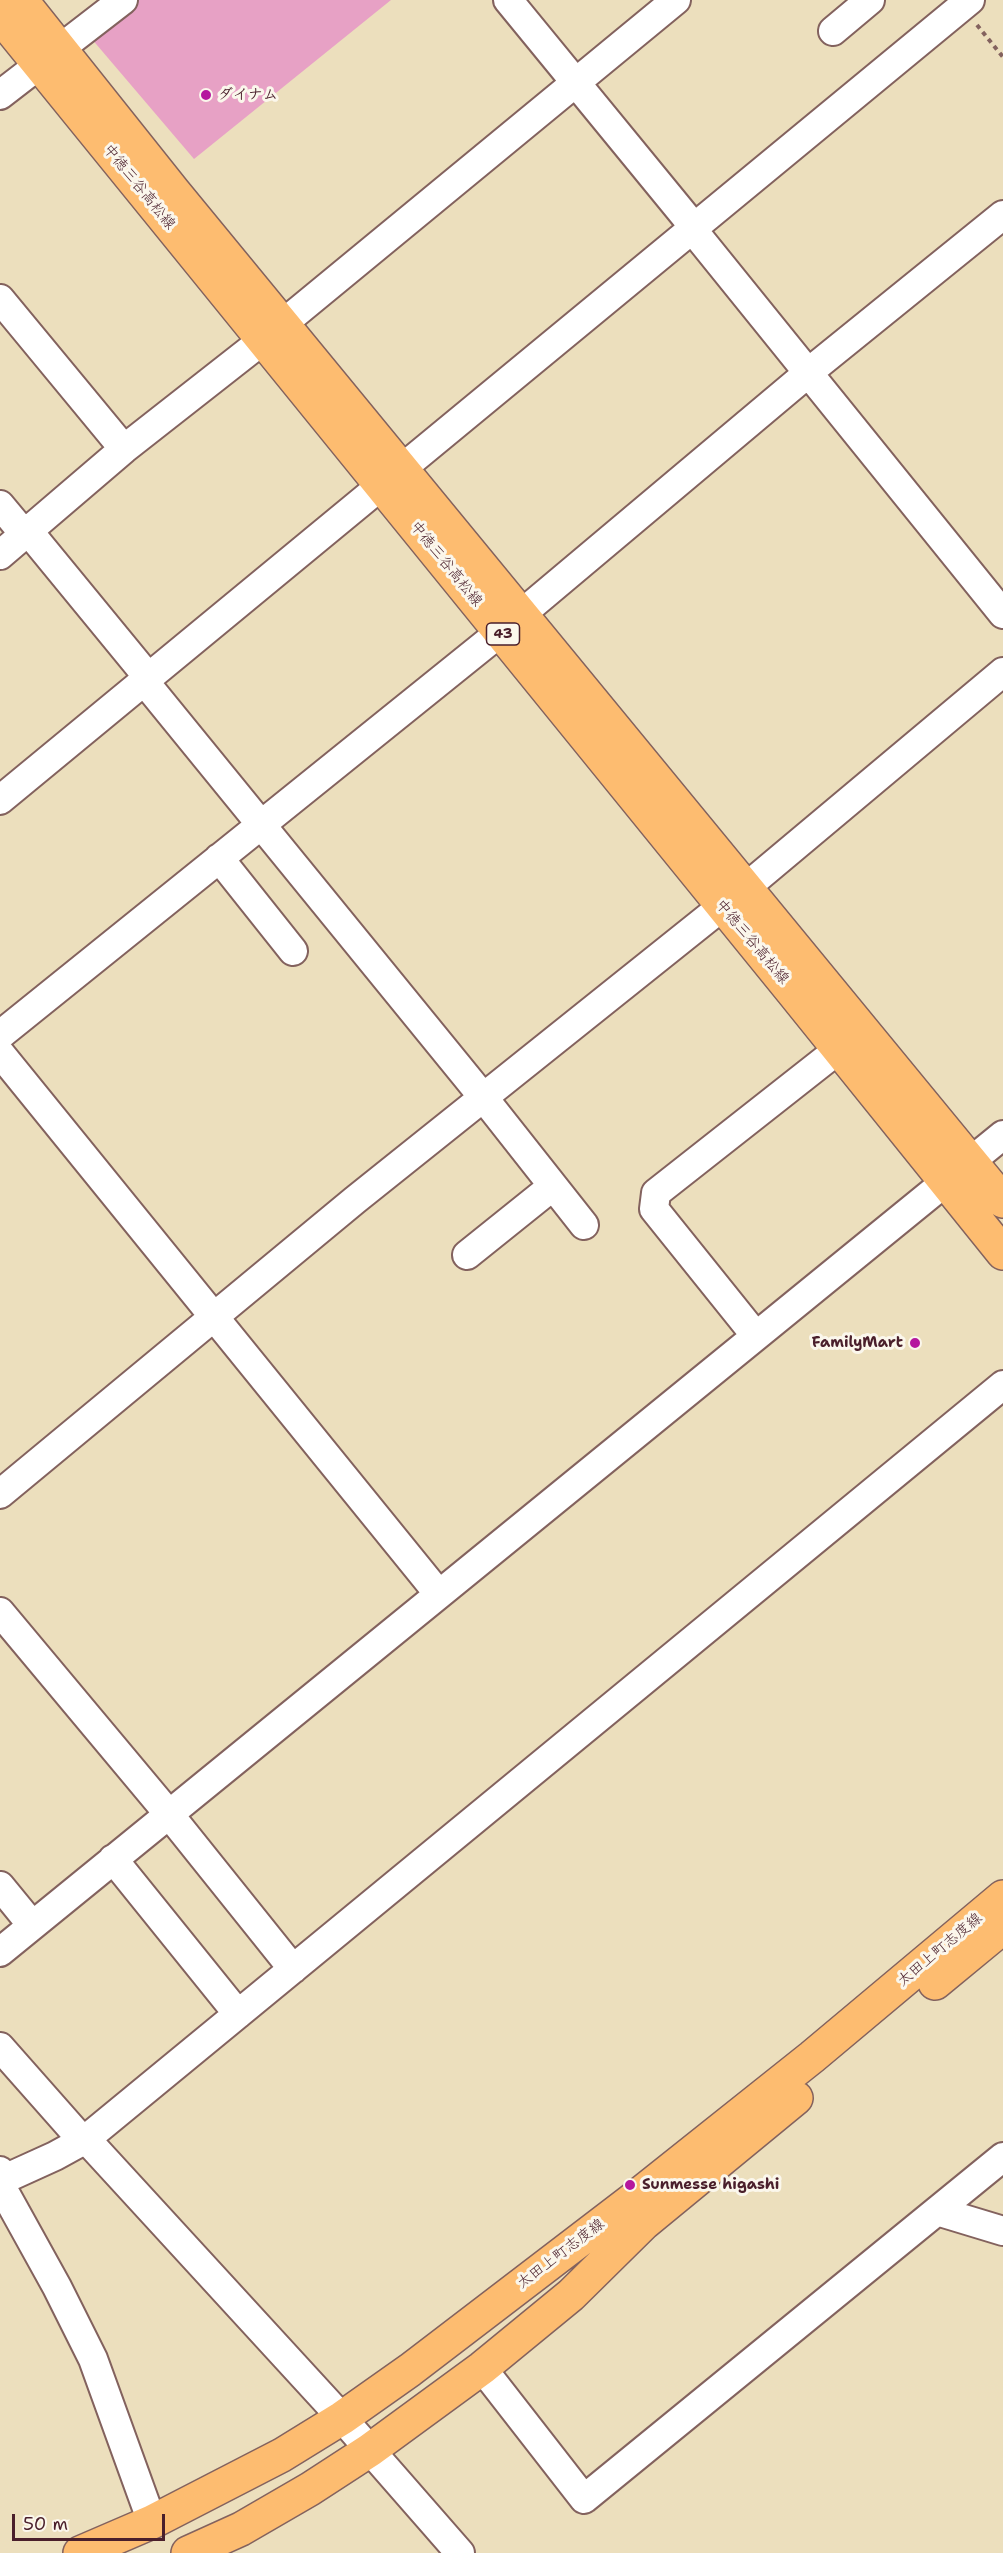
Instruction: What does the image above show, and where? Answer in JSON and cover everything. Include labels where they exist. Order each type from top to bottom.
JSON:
[{"type":"main road","name":"中徳三谷高松線","points":[[21,0],[50,57]]},
{"type":"main road","name":"中徳三谷高松線","points":[[0,16],[50,57],[174,192],[273,332],[733,898],[970,1161],[1003,1202]]},
{"type":"main road","name":"中徳三谷高松線","points":[[733,898],[839,1049],[1003,1253]]},
{"type":"main road","name":"太田上町志度線","points":[[80,2553],[152,2522],[282,2455],[342,2418],[410,2370],[640,2194],[812,2057],[1003,1896]]},
{"type":"main road","name":"太田上町志度線","points":[[188,2553],[241,2529],[310,2489],[370,2450],[482,2368],[571,2295],[644,2223],[1003,1927]]},
{"type":"street","points":[[0,95],[123,0]]},
{"type":"street","points":[[508,0],[1003,614]]},
{"type":"street","points":[[0,555],[124,449],[273,332],[676,0]]},
{"type":"street","points":[[832,31],[870,0]]},
{"type":"street","points":[[0,800],[693,228],[960,4]]},
{"type":"street","points":[[0,1035],[510,622],[808,372],[1003,215]]},
{"type":"street","points":[[0,299],[124,449]]},
{"type":"street","points":[[0,505],[27,534],[146,679],[260,825],[483,1096],[584,1225]]},
{"type":"street","points":[[0,1494],[483,1096],[733,898],[1003,672]]},
{"type":"street","points":[[219,858],[293,951]]},
{"type":"street","points":[[756,1336],[654,1209],[656,1193],[839,1049]]},
{"type":"street","points":[[0,1053],[438,1593]]},
{"type":"street","points":[[0,1952],[1003,1135]]},
{"type":"street","points":[[466,1255],[553,1186]]},
{"type":"street","points":[[152,2522],[93,2359],[57,2287],[5,2193],[1,2177],[84,2140],[1003,1385]]},
{"type":"street","points":[[0,1612],[293,1969]]},
{"type":"street","points":[[113,1859],[238,2014]]},
{"type":"street","points":[[0,1886],[32,1925]]},
{"type":"street","points":[[0,2047],[342,2418],[460,2553]]},
{"type":"street","points":[[482,2368],[584,2499],[1003,2157]]},
{"type":"street","points":[[937,2211],[1003,2232]]},
{"type":"path","points":[[960,4],[1003,57]]},
{"type":"building","name":"ダイナム","points":[[125,0],[391,0],[194,159],[85,31]]},
{"type":"place","name":"ダイナム","points":[[206,95]]},
{"type":"place","name":"FamilyMart","points":[[915,1343]]},
{"type":"place","name":"Sunmesse higashi","points":[[630,2185]]}]
